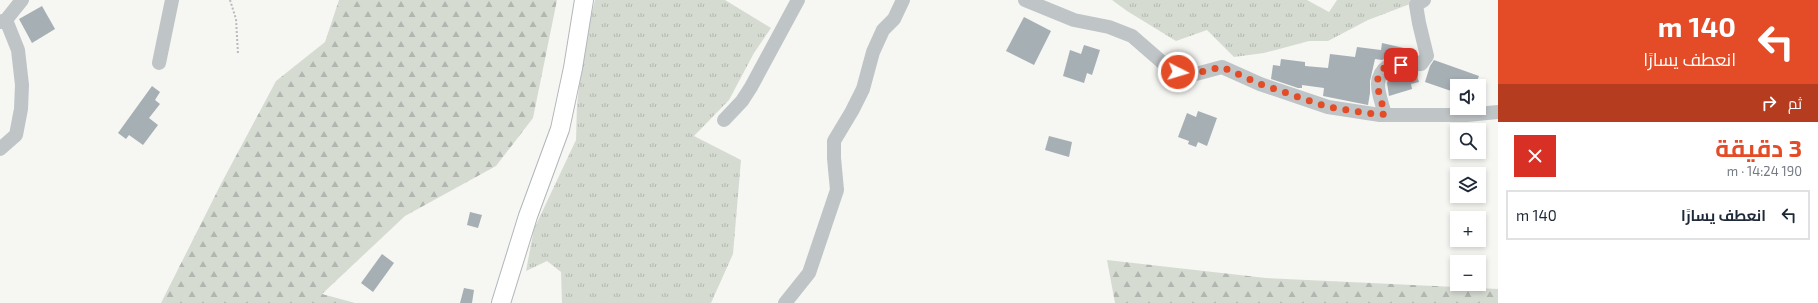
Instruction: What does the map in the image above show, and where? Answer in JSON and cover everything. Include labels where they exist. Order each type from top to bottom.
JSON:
[{"type":"main road","points":[[500,303],[528,216],[560,130],[573,68],[584,0]]},
{"type":"street","points":[[0,149],[16,135],[21,109],[22,85],[18,50],[3,21],[22,0]]},
{"type":"street","points":[[159,63],[172,0]]},
{"type":"street","points":[[724,120],[742,101],[751,87],[798,0]]},
{"type":"street","points":[[785,303],[809,273],[837,190],[834,141],[863,89],[873,52],[883,30],[894,19],[903,0]]},
{"type":"street","points":[[1025,0],[1074,20],[1109,27],[1132,36],[1163,63],[1178,72],[1192,74],[1222,67],[1260,84],[1328,107],[1372,114],[1467,115],[1498,112]]},
{"type":"street","points":[[1385,114],[1377,82],[1379,75],[1388,66],[1421,64],[1427,56],[1416,5],[1424,0]]},
{"type":"path","points":[[230,0],[236,19],[238,54]]},
{"type":"green space","points":[[339,0],[557,0],[533,118],[496,166],[405,216],[322,294],[355,303],[161,303],[222,182],[276,81],[325,42]]},
{"type":"green space","points":[[595,0],[725,0],[771,28],[754,53],[729,100],[694,136],[741,160],[733,254],[711,303],[562,303],[561,272],[547,261],[526,271],[534,229],[576,140],[577,105],[584,43]]},
{"type":"green space","points":[[1112,0],[1307,0],[1329,12],[1337,0],[1413,0],[1410,4],[1368,20],[1328,41],[1309,41],[1264,53],[1234,57],[1207,30],[1176,41]]},
{"type":"green space","points":[[1107,260],[1266,278],[1450,287],[1450,291],[1486,291],[1486,288],[1498,289],[1498,303],[1115,303]]},
{"type":"building","points":[[42,6],[55,29],[32,43],[19,19]]},
{"type":"building","points":[[1024,17],[1051,31],[1034,65],[1006,51]]},
{"type":"building","points":[[1382,43],[1404,48],[1402,57],[1387,58],[1382,60],[1375,59],[1370,81],[1368,105],[1323,96],[1324,88],[1302,85],[1302,88],[1298,88],[1271,79],[1273,65],[1280,66],[1281,59],[1305,62],[1305,66],[1328,68],[1330,54],[1355,57],[1357,47],[1381,50]]},
{"type":"building","points":[[1084,45],[1100,50],[1092,75],[1087,73],[1084,83],[1063,76],[1070,50],[1081,54]]},
{"type":"building","points":[[1434,60],[1479,76],[1478,79],[1450,79],[1450,91],[1425,82],[1430,66]]},
{"type":"building","points":[[1416,73],[1419,82],[1411,84],[1412,89],[1389,96],[1387,83],[1391,74]]},
{"type":"building","points":[[152,86],[160,92],[155,100],[160,104],[149,118],[158,125],[143,145],[129,135],[126,139],[118,133]]},
{"type":"building","points":[[1198,111],[1217,118],[1207,146],[1198,142],[1196,147],[1188,144],[1189,141],[1178,137],[1187,113],[1196,117]]},
{"type":"building","points":[[1049,136],[1072,142],[1069,157],[1045,150]]},
{"type":"building","points":[[470,212],[482,215],[478,228],[467,225]]},
{"type":"building","points":[[382,254],[394,263],[373,292],[361,283]]},
{"type":"building","points":[[464,288],[474,290],[472,303],[460,303]]},
{"type":"route","points":[[1178,72],[1192,74],[1222,67],[1260,84],[1328,107],[1380,115],[1385,114],[1377,82],[1379,75],[1388,66],[1401,65]]}]
